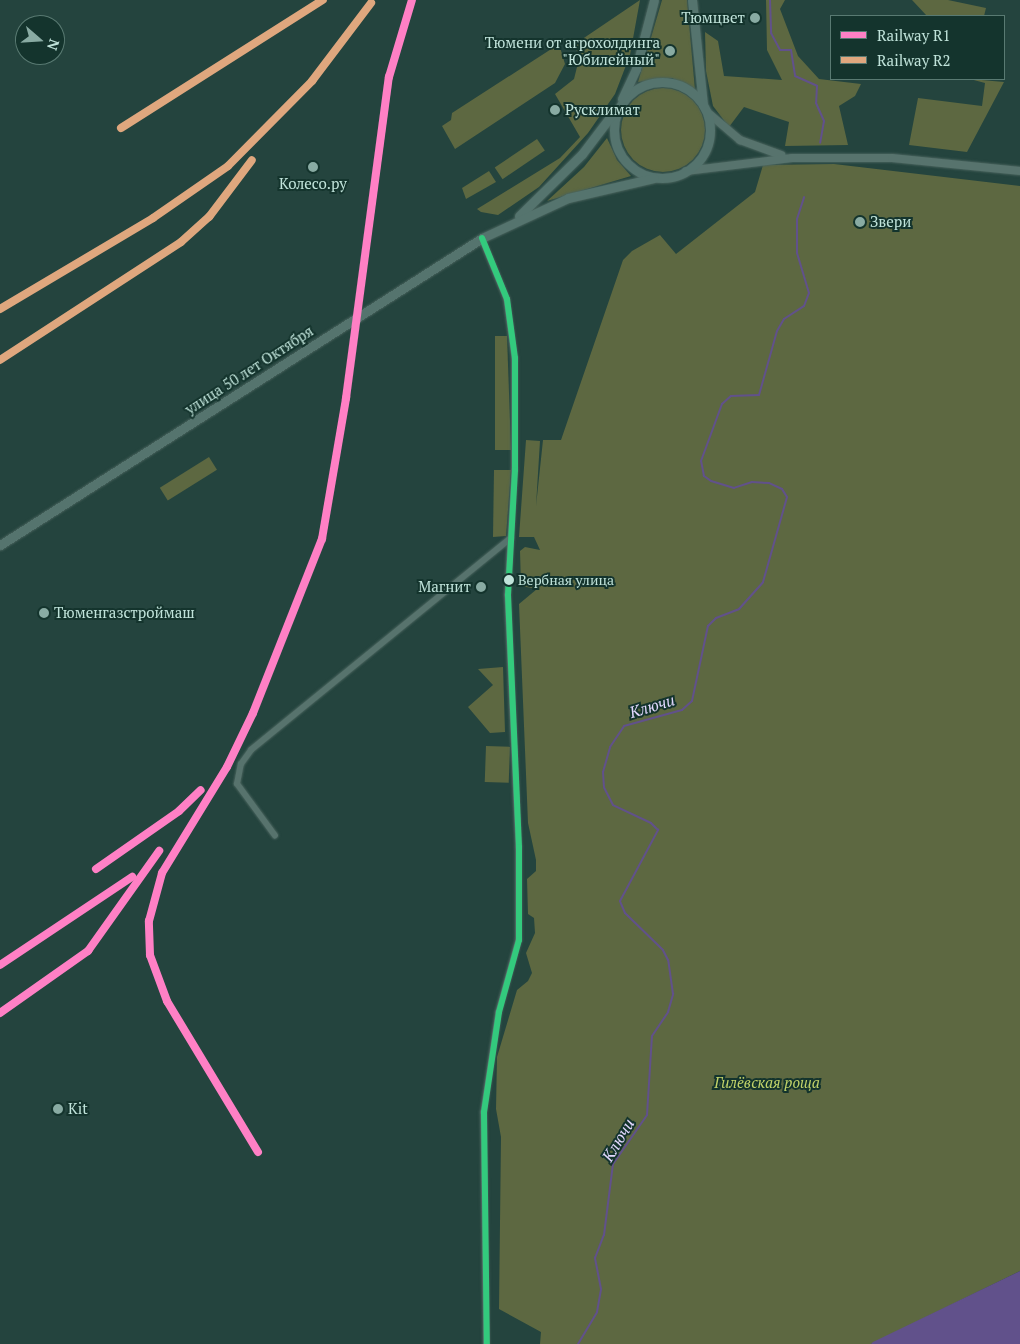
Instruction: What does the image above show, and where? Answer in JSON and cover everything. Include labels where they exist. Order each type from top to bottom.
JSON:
[{"type":"main road","points":[[513,221],[582,154],[619,105],[636,69],[654,0]]},
{"type":"main road","points":[[513,221],[568,198],[686,172],[698,164],[707,149],[710,134],[692,0]]},
{"type":"main road","points":[[654,178],[633,167],[618,146],[619,105],[639,89],[660,83],[682,88],[705,107]]},
{"type":"main road","name":"улица 50 лет Октября","points":[[0,545],[482,238],[513,221]]},
{"type":"street","points":[[705,107],[740,140],[792,158]]},
{"type":"street","points":[[686,172],[744,161],[792,158],[892,158],[1020,171]]},
{"type":"street","points":[[482,238],[507,299],[514,349],[516,455],[508,595],[519,940],[500,1012],[484,1112],[487,1344]]},
{"type":"street","points":[[275,836],[237,784],[241,764],[251,750],[511,538]]},
{"type":"green space","points":[[640,0],[630,55],[615,94],[588,133],[539,187],[498,215],[481,212],[477,209],[560,158],[580,137],[555,94],[574,79],[579,59],[575,44]]},
{"type":"green space","points":[[662,0],[687,0],[695,90],[672,78],[638,82]]},
{"type":"green space","points":[[766,0],[785,0],[780,9],[798,56],[819,79],[861,84],[855,96],[839,106],[848,145],[785,146],[789,122],[744,107],[729,127],[713,106],[706,71],[705,32],[718,41],[724,76],[782,80],[767,50]]},
{"type":"green space","points":[[912,0],[948,0],[986,8],[984,15],[926,15]]},
{"type":"green space","points":[[559,44],[565,64],[555,83],[455,149],[442,126],[451,120],[452,113]]},
{"type":"green space","points":[[974,80],[1004,82],[967,152],[909,145],[918,98],[982,106],[985,83]]},
{"type":"green space","points":[[663,88],[679,91],[693,100],[702,114],[705,130],[702,146],[693,160],[679,169],[663,172],[647,169],[633,160],[624,146],[621,130],[624,114],[633,100],[647,91]]},
{"type":"green space","points":[[607,138],[617,160],[631,176],[547,201],[584,167]]},
{"type":"green space","points":[[537,139],[545,151],[503,179],[495,168]]},
{"type":"green space","name":"Гилёвская роща","points":[[834,164],[1020,186],[1020,1271],[871,1344],[540,1344],[541,1332],[499,1309],[501,1137],[496,1109],[497,1057],[517,990],[528,981],[532,973],[526,953],[535,933],[534,918],[528,914],[527,879],[536,871],[536,860],[528,823],[519,604],[537,589],[521,586],[520,551],[525,547],[540,550],[534,537],[519,537],[526,440],[540,441],[536,506],[543,440],[561,440],[623,260],[632,251],[660,235],[676,254],[755,192],[763,165]]},
{"type":"green space","points":[[489,171],[496,182],[466,199],[462,188]]},
{"type":"green space","points":[[495,336],[507,336],[511,450],[495,450]]},
{"type":"green space","points":[[209,457],[217,470],[168,500],[160,488]]},
{"type":"green space","points":[[494,470],[511,470],[506,536],[493,537]]},
{"type":"green space","points":[[503,667],[505,732],[490,733],[468,707],[493,685],[478,669]]},
{"type":"green space","points":[[486,746],[510,747],[509,783],[485,782]]},
{"type":"shaded area","points":[[1020,1271],[1020,1344],[871,1344],[873,1342]]},
{"type":"waterway","name":"Ключи","points":[[770,0],[771,33],[780,50],[791,50],[795,76],[817,86],[816,103],[824,121],[820,143]]},
{"type":"waterway","name":"Ключи","points":[[578,1344],[597,1312],[601,1289],[595,1258],[604,1235],[613,1164],[647,1115],[652,1036],[668,1012],[673,994],[668,960],[663,950],[625,913],[620,901],[658,830],[651,823],[613,805],[604,787],[603,772],[610,747],[624,726],[682,710],[692,701],[708,626],[716,618],[739,609],[763,582],[787,497],[782,489],[769,483],[752,482],[734,488],[711,481],[704,476],[701,461],[722,404],[731,396],[759,395],[777,331],[784,319],[804,306],[809,293],[797,253],[797,219],[804,197]]},
{"type":"rail line","name":"R2","points":[[121,128],[323,0]]},
{"type":"rail line","name":"R1","points":[[258,1152],[167,1001],[150,955],[149,921],[162,873],[227,767],[253,713],[322,539],[346,398],[389,77],[412,0]]},
{"type":"rail line","name":"R2","points":[[0,309],[153,218],[228,166],[312,81],[371,3]]},
{"type":"rail line","name":"R2","points":[[0,360],[181,242],[209,217],[252,160]]},
{"type":"rail line","name":"R1","points":[[96,869],[179,811],[201,790]]},
{"type":"rail line","name":"R1","points":[[0,1013],[88,951],[159,851]]},
{"type":"rail line","name":"R1","points":[[0,965],[132,877]]},
{"type":"transit line","points":[[482,238],[507,299],[515,358],[515,470],[508,595],[519,847],[519,940],[499,1012],[484,1112],[487,1344]]},
{"type":"place","name":"Тюмцвет","points":[[755,18]]},
{"type":"place","name":"Тюмени от агрохолдинга \"Юбилейный\"","points":[[670,51]]},
{"type":"place","name":"Русклимат","points":[[555,110]]},
{"type":"place","name":"Колесо.ру","points":[[313,167]]},
{"type":"place","name":"Звери","points":[[860,222]]},
{"type":"place","name":"Вербная улица","points":[[509,580]]},
{"type":"place","name":"Магнит","points":[[481,587]]},
{"type":"place","name":"Тюменгазстроймаш","points":[[44,613]]},
{"type":"place","name":"Kit","points":[[58,1109]]}]
